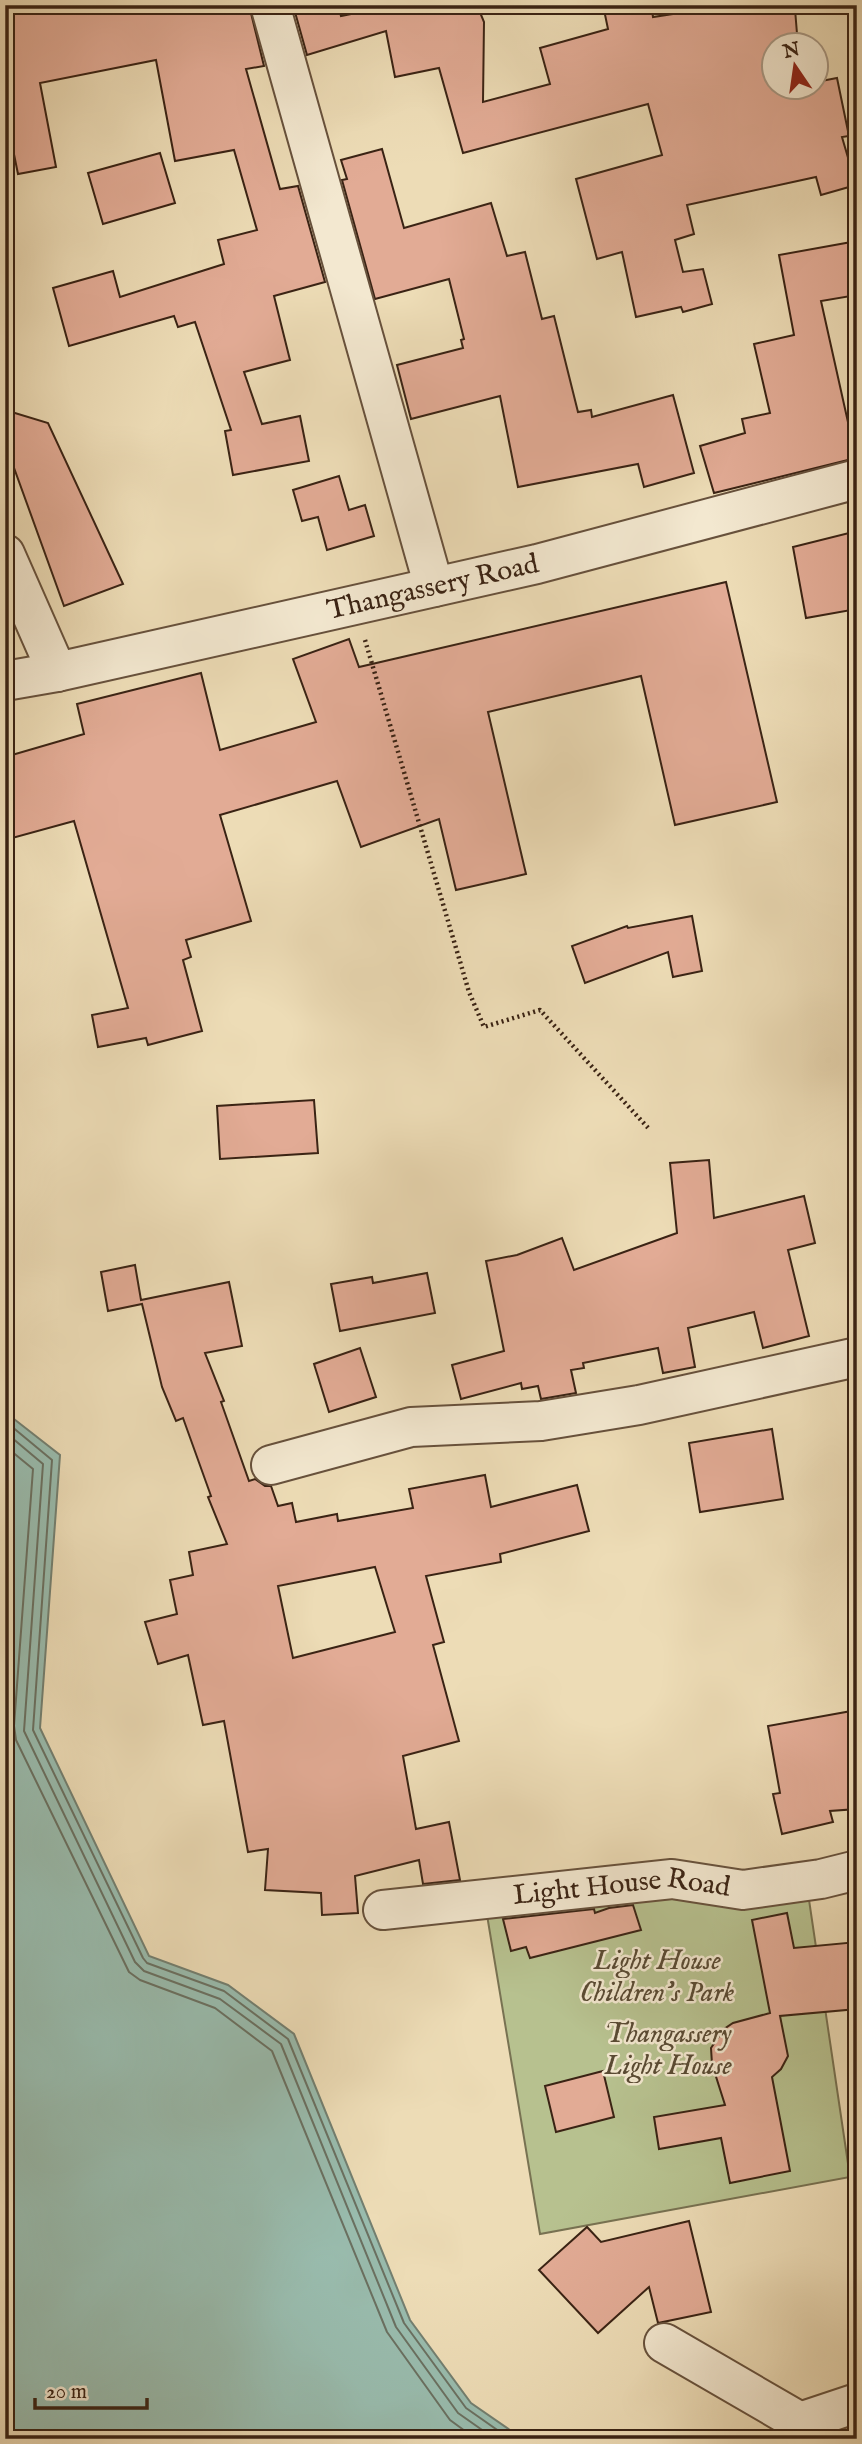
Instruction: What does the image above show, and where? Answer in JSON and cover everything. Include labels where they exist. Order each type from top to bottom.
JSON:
[{"type":"street","points":[[270,5],[434,587]]},
{"type":"street","name":"Thangassery Road","points":[[5,681],[57,672],[537,564],[857,479]]},
{"type":"street","points":[[5,554],[57,672]]},
{"type":"street","points":[[271,1465],[411,1427],[553,1419],[653,1402],[857,1357]]},
{"type":"street","name":"Light House Road","points":[[383,1910],[672,1879],[743,1890],[821,1879],[857,1870]]},
{"type":"street","points":[[664,2343],[800,2422],[857,2403]]},
{"type":"path","points":[[355,605],[469,992],[484,1027],[540,1010],[650,1130]]},
{"type":"green space","name":"Thangassery Light House","points":[[669,1890],[808,1893],[850,2177],[540,2234],[487,1915]]},
{"type":"water","points":[[5,1412],[60,1455],[40,1728],[149,1956],[228,1985],[294,2034],[410,2320],[471,2403],[523,2439],[5,2439]]},
{"type":"building","points":[[5,5],[249,5],[264,66],[246,69],[280,189],[298,186],[325,282],[274,296],[290,360],[244,372],[262,424],[300,416],[309,461],[233,475],[225,431],[231,430],[195,322],[178,327],[174,316],[69,346],[53,288],[113,271],[120,297],[224,264],[218,240],[257,230],[234,150],[175,161],[156,60],[40,83],[56,167],[18,174],[5,110],[5,88],[13,87],[5,55]]},
{"type":"building","points":[[293,5],[338,5],[341,16],[381,8],[381,5],[477,5],[484,22],[483,102],[550,84],[540,48],[608,29],[603,5],[651,5],[653,17],[731,5],[734,14],[795,9],[797,32],[760,32],[760,102],[830,102],[830,79],[837,78],[849,136],[842,137],[856,185],[821,195],[816,177],[687,205],[694,234],[675,240],[683,272],[703,269],[712,304],[683,312],[681,307],[636,317],[622,252],[597,259],[576,179],[662,155],[648,104],[463,153],[439,68],[395,77],[386,31],[307,55]]},
{"type":"building","points":[[382,149],[404,228],[491,203],[507,256],[525,252],[542,319],[554,316],[578,412],[591,410],[592,417],[673,395],[694,473],[644,487],[638,464],[518,487],[500,396],[411,419],[397,365],[463,348],[461,340],[464,339],[449,279],[375,299],[342,180],[347,179],[341,160]]},
{"type":"building","points":[[160,153],[175,203],[103,224],[88,173]]},
{"type":"building","points":[[857,241],[857,295],[821,301],[856,458],[714,493],[700,446],[745,433],[742,419],[770,413],[754,344],[794,335],[779,255]]},
{"type":"building","points":[[5,410],[48,423],[123,584],[64,606],[5,443]]},
{"type":"building","points":[[339,476],[349,510],[365,505],[374,536],[327,550],[318,517],[302,521],[293,490]]},
{"type":"building","points":[[857,531],[857,609],[806,618],[793,547]]},
{"type":"building","points":[[726,582],[777,802],[675,825],[641,676],[488,712],[526,874],[456,890],[439,819],[361,847],[337,781],[220,815],[251,921],[186,940],[191,957],[183,960],[202,1031],[148,1045],[146,1038],[98,1047],[92,1015],[128,1008],[74,821],[5,840],[5,757],[84,734],[77,704],[201,673],[220,750],[316,722],[293,659],[349,639],[359,667]]},
{"type":"building","points":[[692,916],[702,971],[673,977],[668,952],[585,983],[572,946],[627,926],[628,928]]},
{"type":"building","points":[[314,1100],[318,1153],[220,1159],[217,1106]]},
{"type":"building","points":[[709,1160],[714,1218],[804,1196],[815,1243],[788,1250],[809,1336],[763,1348],[754,1312],[688,1328],[695,1367],[663,1373],[658,1348],[583,1363],[584,1368],[571,1370],[576,1393],[541,1399],[538,1386],[522,1389],[521,1383],[461,1399],[452,1365],[504,1351],[486,1261],[517,1255],[562,1238],[574,1270],[677,1233],[670,1163]]},
{"type":"building","points":[[135,1265],[141,1300],[229,1282],[242,1346],[205,1353],[224,1401],[221,1402],[249,1481],[255,1479],[265,1486],[271,1486],[278,1506],[292,1503],[296,1522],[337,1514],[338,1521],[413,1508],[409,1489],[485,1475],[491,1507],[577,1485],[589,1531],[500,1554],[501,1562],[426,1576],[444,1642],[433,1645],[459,1741],[403,1756],[416,1829],[449,1822],[460,1880],[423,1884],[419,1860],[355,1876],[358,1913],[322,1915],[321,1893],[265,1890],[268,1849],[248,1852],[224,1721],[203,1725],[188,1655],[158,1664],[145,1622],[177,1614],[170,1580],[193,1575],[189,1552],[227,1544],[208,1497],[211,1496],[183,1418],[176,1421],[162,1387],[142,1304],[108,1311],[101,1272]],"holes":[[[375,1567],[395,1632],[293,1658],[278,1586]]]},
{"type":"building","points":[[427,1273],[435,1313],[340,1331],[331,1284],[372,1277],[373,1283]]},
{"type":"building","points":[[360,1348],[376,1397],[329,1412],[314,1364]]},
{"type":"building","points":[[772,1429],[783,1499],[700,1512],[689,1443]]},
{"type":"building","points":[[857,1710],[857,1809],[830,1811],[833,1822],[782,1834],[773,1794],[780,1793],[768,1726]]},
{"type":"building","points":[[633,1905],[641,1930],[530,1958],[526,1947],[511,1951],[503,1919],[594,1909],[595,1913]]},
{"type":"building","points":[[787,1913],[794,1948],[857,1942],[857,2009],[780,2016],[788,2056],[781,2069],[772,2077],[790,2171],[730,2183],[721,2138],[659,2149],[654,2117],[725,2105],[712,2064],[711,2048],[724,2029],[733,2023],[770,2013],[752,1920]]},
{"type":"building","points":[[603,2071],[614,2117],[556,2132],[545,2086]]},
{"type":"building","points":[[689,2221],[711,2312],[658,2323],[649,2287],[598,2333],[539,2270],[587,2227],[601,2242]]},
{"type":"park label","name":"Light House Children's Park","points":[[657,1977]]}]
